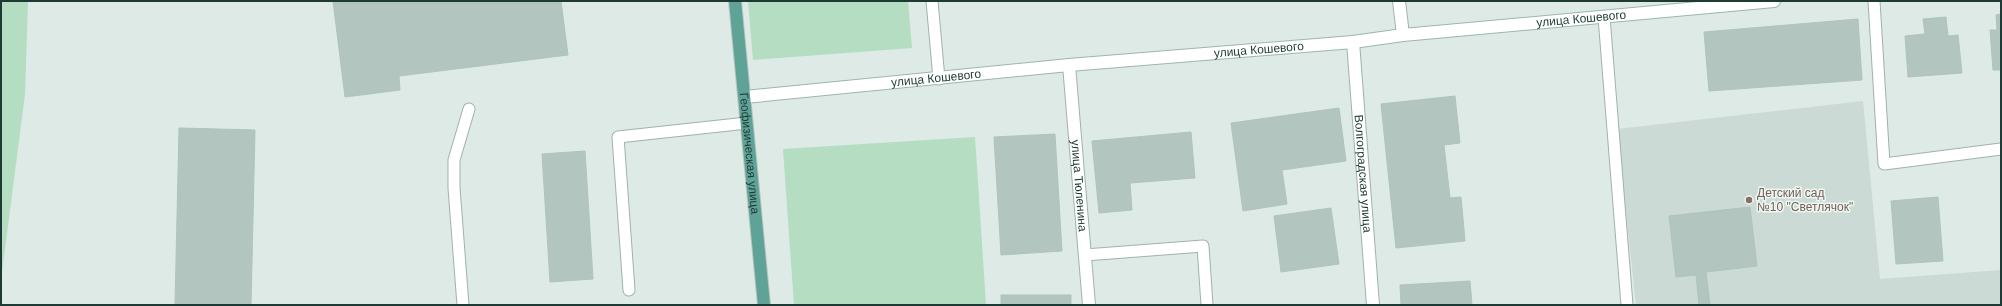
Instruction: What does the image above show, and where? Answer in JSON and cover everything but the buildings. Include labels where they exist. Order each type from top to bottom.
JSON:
[{"type":"main road","name":"Геофизическая улица","points":[[735,1],[764,305]]},
{"type":"street","points":[[1399,1],[1403,35]]},
{"type":"street","name":"улица Кошевого","points":[[745,98],[1069,66],[1353,42],[1403,35],[1774,1]]},
{"type":"street","name":"Волгоградская улица","points":[[1353,42],[1373,305]]},
{"type":"street","name":"улица Тюленина","points":[[1069,66],[1090,305]]},
{"type":"lane","points":[[932,1],[939,79]]},
{"type":"lane","points":[[1874,1],[1884,164],[2001,149]]},
{"type":"lane","points":[[1604,17],[1627,305]]},
{"type":"lane","points":[[463,305],[454,188],[454,160],[469,109]]},
{"type":"lane","points":[[629,290],[618,137],[747,123]]},
{"type":"lane","points":[[1085,255],[1203,246],[1207,305]]},
{"type":"shaded area","name":"Детский сад №10 \"Светлячок\"","points":[[1863,101],[1880,279],[2001,270],[2001,305],[1636,305],[1617,129]]},
{"type":"green space","points":[[1,1],[28,1],[25,94],[1,280]]},
{"type":"green space","points":[[748,1],[908,1],[912,48],[753,60]]},
{"type":"green space","points":[[975,137],[986,305],[794,305],[783,149]]},
{"type":"place","name":"Детский сад №10 \"Светлячок\"","points":[[1749,200]]}]
